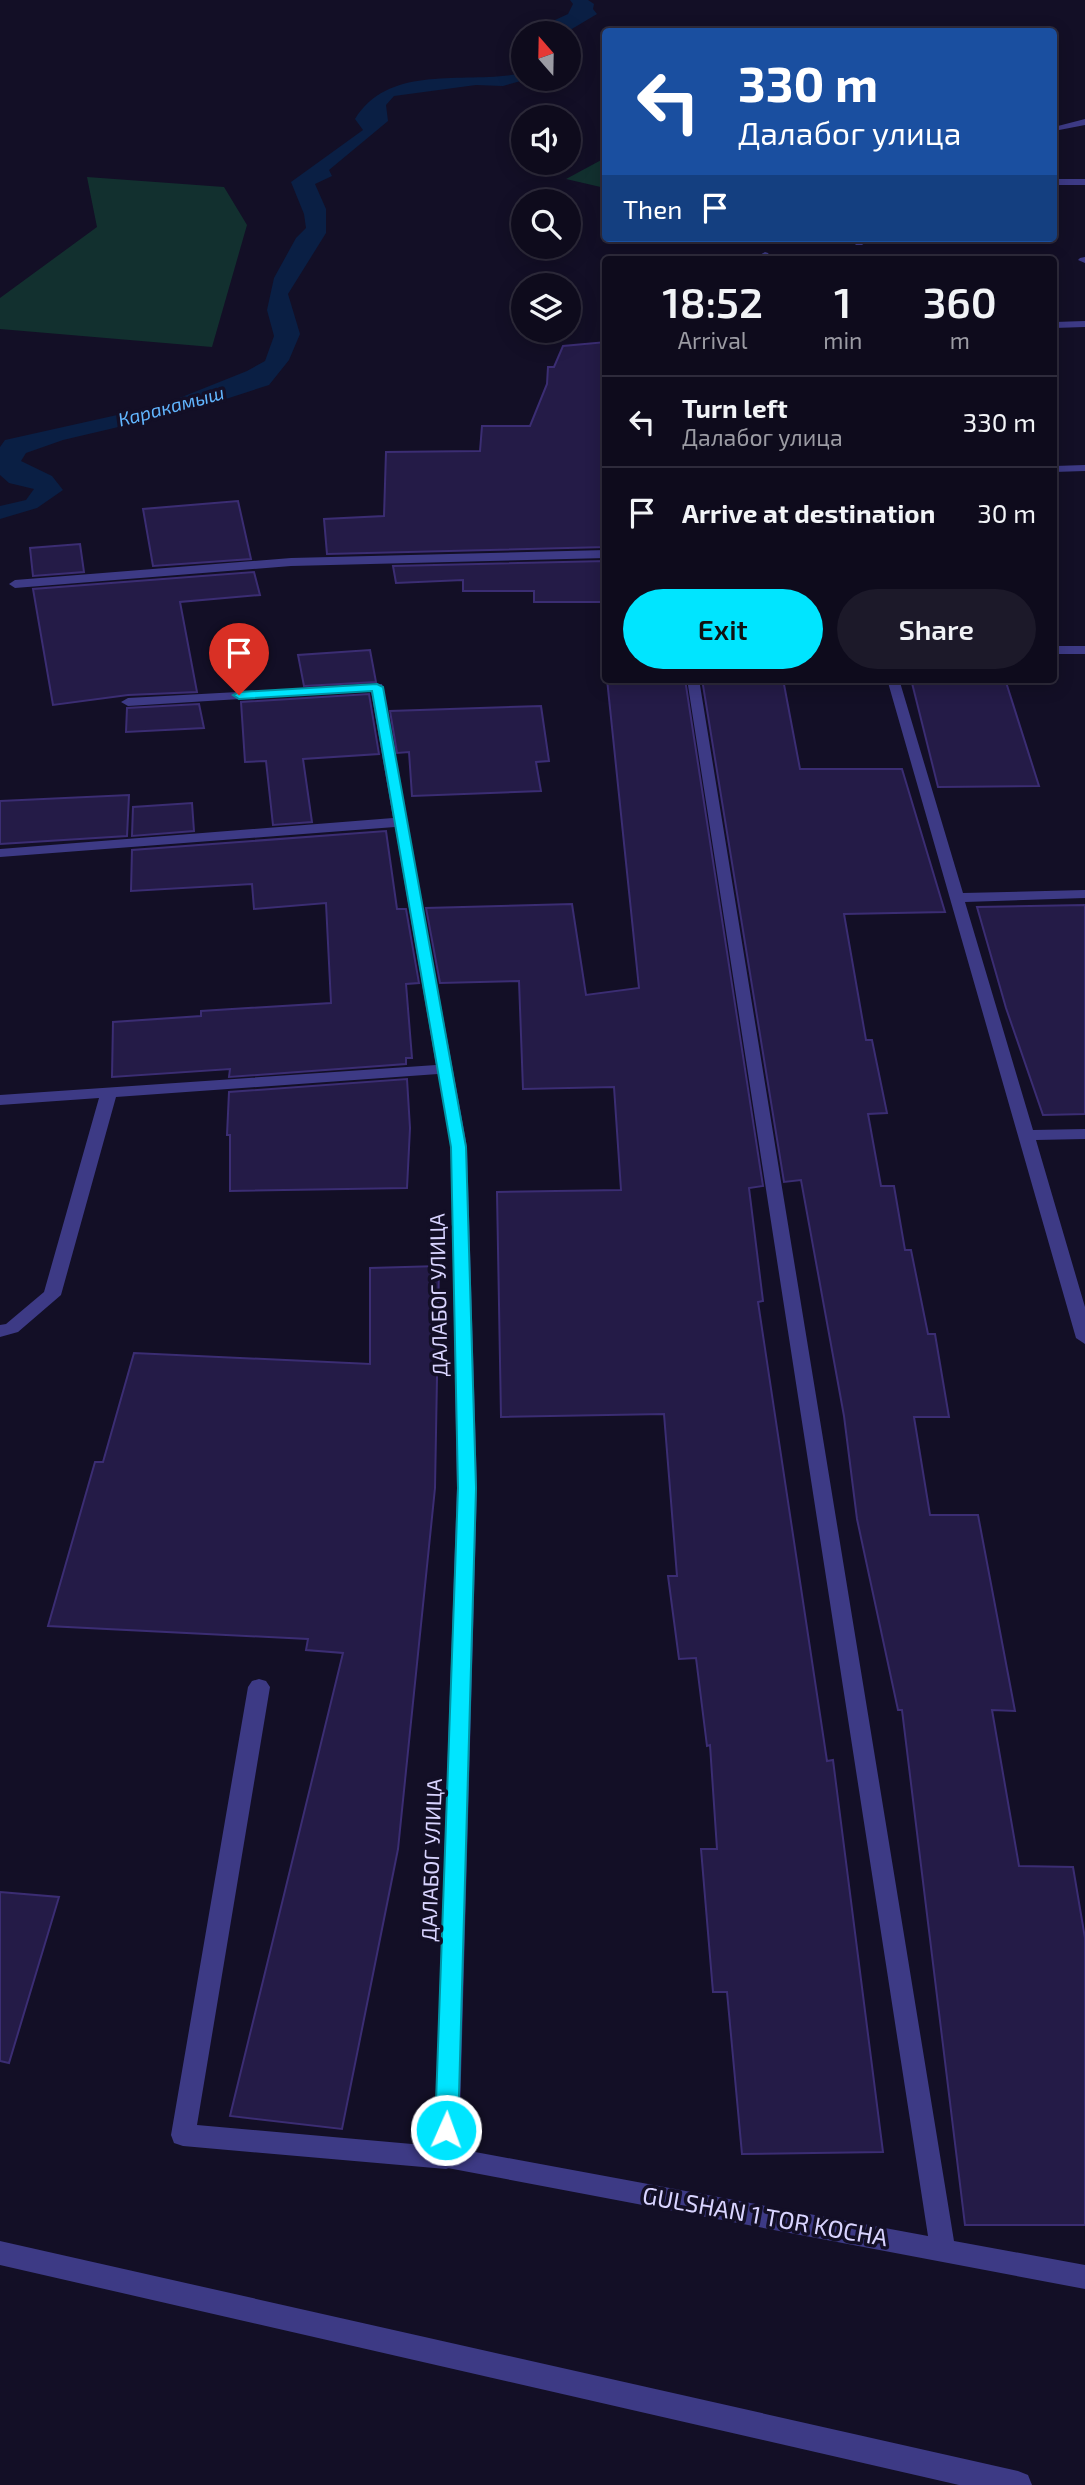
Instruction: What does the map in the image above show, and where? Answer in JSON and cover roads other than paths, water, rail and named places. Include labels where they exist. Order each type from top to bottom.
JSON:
[{"type":"street","points":[[1057,128],[1085,122]]},
{"type":"street","points":[[1057,182],[1085,182]]},
{"type":"street","points":[[1057,325],[1085,324]]},
{"type":"street","points":[[1057,469],[1085,468]]},
{"type":"street","points":[[15,584],[291,562],[602,554]]},
{"type":"street","points":[[1057,650],[1085,650]]},
{"type":"street","points":[[694,683],[943,2250]]},
{"type":"street","points":[[894,683],[1085,1338]]},
{"type":"street","name":"ДАЛАБОГ УЛИЦА","points":[[128,702],[377,687],[458,1147],[467,1488],[446,2158]]},
{"type":"street","points":[[0,853],[401,822]]},
{"type":"street","points":[[955,898],[1085,894]]},
{"type":"street","points":[[0,1100],[445,1069]]},
{"type":"street","points":[[0,1331],[12,1328],[52,1296],[109,1093]]},
{"type":"street","points":[[1025,1135],[1085,1134]]},
{"type":"street","name":"GULSHAN 1 TOR KOCHA","points":[[259,1687],[183,2135],[446,2158],[1085,2277]]},
{"type":"street","points":[[0,2253],[1018,2485]]},
{"type":"water","points":[[570,0],[588,0],[594,4],[593,9],[597,14],[581,24],[581,21],[553,21],[568,14],[573,4]]},
{"type":"water","name":"Каракамыш","points":[[511,75],[511,84],[476,85],[394,96],[386,105],[388,121],[329,170],[332,176],[315,184],[326,209],[326,233],[288,294],[300,334],[289,360],[269,385],[195,409],[63,440],[26,453],[21,461],[52,476],[63,490],[37,508],[0,519],[0,506],[26,500],[34,489],[9,483],[0,475],[0,447],[5,440],[162,405],[247,371],[265,361],[274,336],[267,310],[274,278],[296,238],[306,228],[304,214],[291,182],[363,130],[355,119],[370,101],[388,89],[409,83],[431,79]]}]
